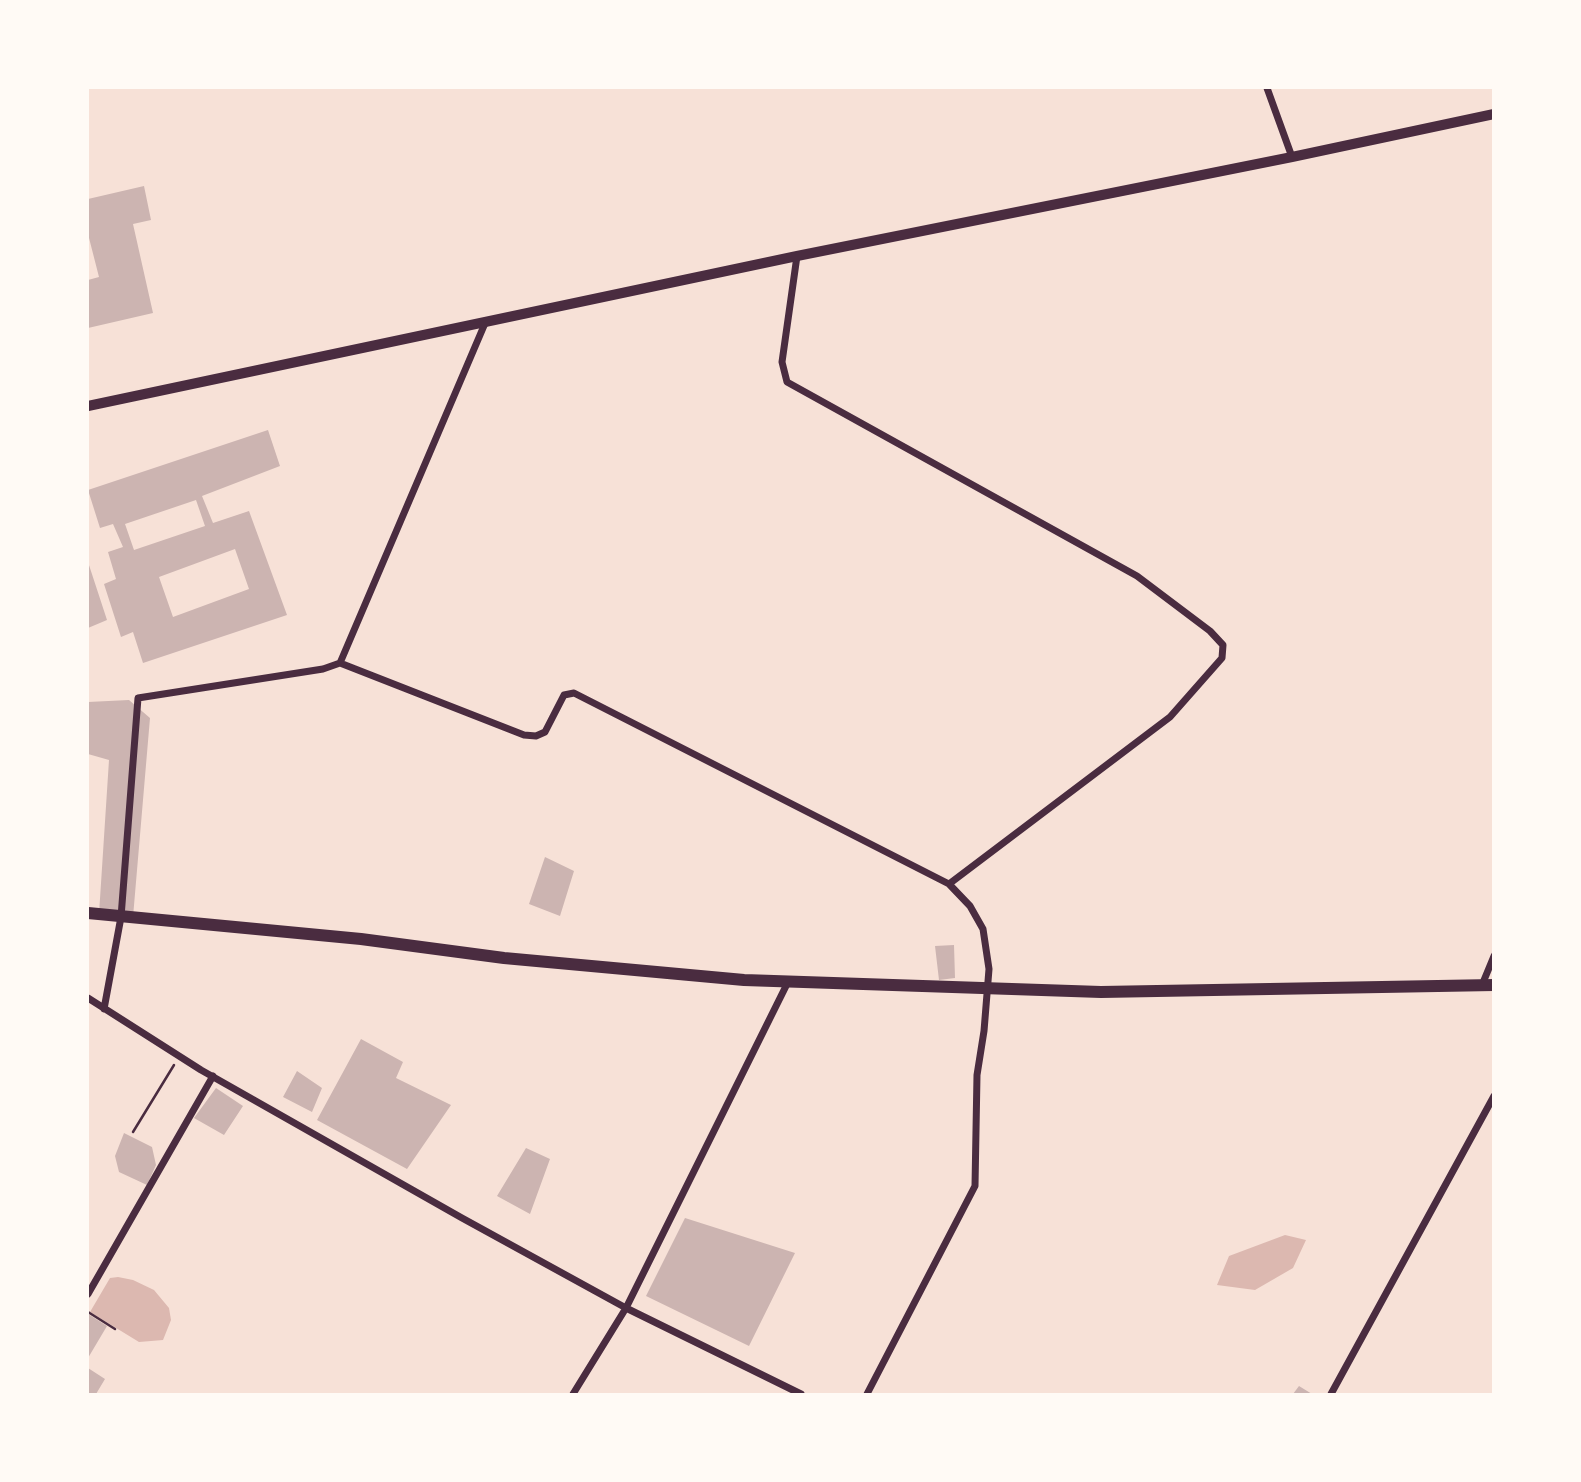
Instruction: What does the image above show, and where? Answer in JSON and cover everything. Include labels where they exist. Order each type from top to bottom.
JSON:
[{"type":"main road","points":[[88,913],[361,939],[517,959],[788,982],[1101,992],[1488,985]]},
{"type":"street","points":[[1267,88],[1292,157]]},
{"type":"street","points":[[88,406],[797,256],[1493,114]]},
{"type":"street","points":[[797,256],[782,362],[787,382],[1137,576],[1210,631],[1223,645],[1222,658],[1170,717],[949,884]]},
{"type":"street","points":[[340,663],[486,321]]},
{"type":"street","points":[[104,1009],[121,917],[138,698],[323,669],[340,663],[524,735],[536,736],[545,732],[564,695],[574,693],[949,884],[970,906],[984,929],[989,969],[977,1075],[975,1186],[867,1395]]},
{"type":"street","points":[[1488,985],[1493,956]]},
{"type":"street","points":[[573,1395],[626,1308],[788,982]]},
{"type":"street","points":[[88,998],[213,1076],[626,1308],[802,1395]]},
{"type":"street","points":[[88,1294],[213,1076]]},
{"type":"street","points":[[1331,1395],[1493,1096]]},
{"type":"path","points":[[133,1132],[180,1056]]},
{"type":"path","points":[[88,1312],[115,1329]]},
{"type":"shaded area","points":[[1285,1235],[1306,1240],[1293,1268],[1255,1290],[1217,1285],[1229,1256]]},
{"type":"shaded area","points":[[110,1278],[133,1280],[154,1290],[169,1308],[171,1320],[163,1340],[139,1342],[90,1312]]},
{"type":"building","points":[[144,186],[151,220],[133,224],[153,313],[88,328],[88,280],[99,277],[88,234],[88,199]]},
{"type":"building","points":[[268,430],[280,466],[202,496],[213,523],[249,511],[287,615],[143,663],[133,632],[121,637],[104,584],[116,579],[108,552],[123,547],[113,524],[100,528],[88,490]],"holes":[[[196,500],[205,526],[134,550],[125,524]],[[235,549],[249,589],[173,617],[159,577]]]},
{"type":"building","points":[[88,562],[107,620],[88,628]]},
{"type":"building","points":[[129,700],[150,718],[133,917],[99,914],[109,760],[88,754],[88,702]]},
{"type":"building","points":[[545,857],[574,871],[560,916],[529,904]]},
{"type":"building","points":[[954,945],[955,978],[939,980],[935,946]]},
{"type":"building","points":[[361,1039],[403,1062],[396,1078],[451,1105],[407,1169],[317,1120]]},
{"type":"building","points":[[297,1071],[322,1088],[312,1112],[283,1097]]},
{"type":"building","points":[[216,1088],[243,1106],[224,1135],[194,1118]]},
{"type":"building","points":[[124,1133],[152,1147],[156,1165],[147,1185],[119,1172],[115,1156]]},
{"type":"building","points":[[526,1148],[550,1159],[530,1214],[497,1196]]},
{"type":"building","points":[[685,1218],[795,1253],[749,1346],[646,1296]]},
{"type":"building","points":[[88,1314],[107,1326],[88,1358]]},
{"type":"building","points":[[88,1368],[105,1379],[96,1394],[88,1394]]},
{"type":"building","points":[[1299,1386],[1312,1394],[1293,1394]]}]
